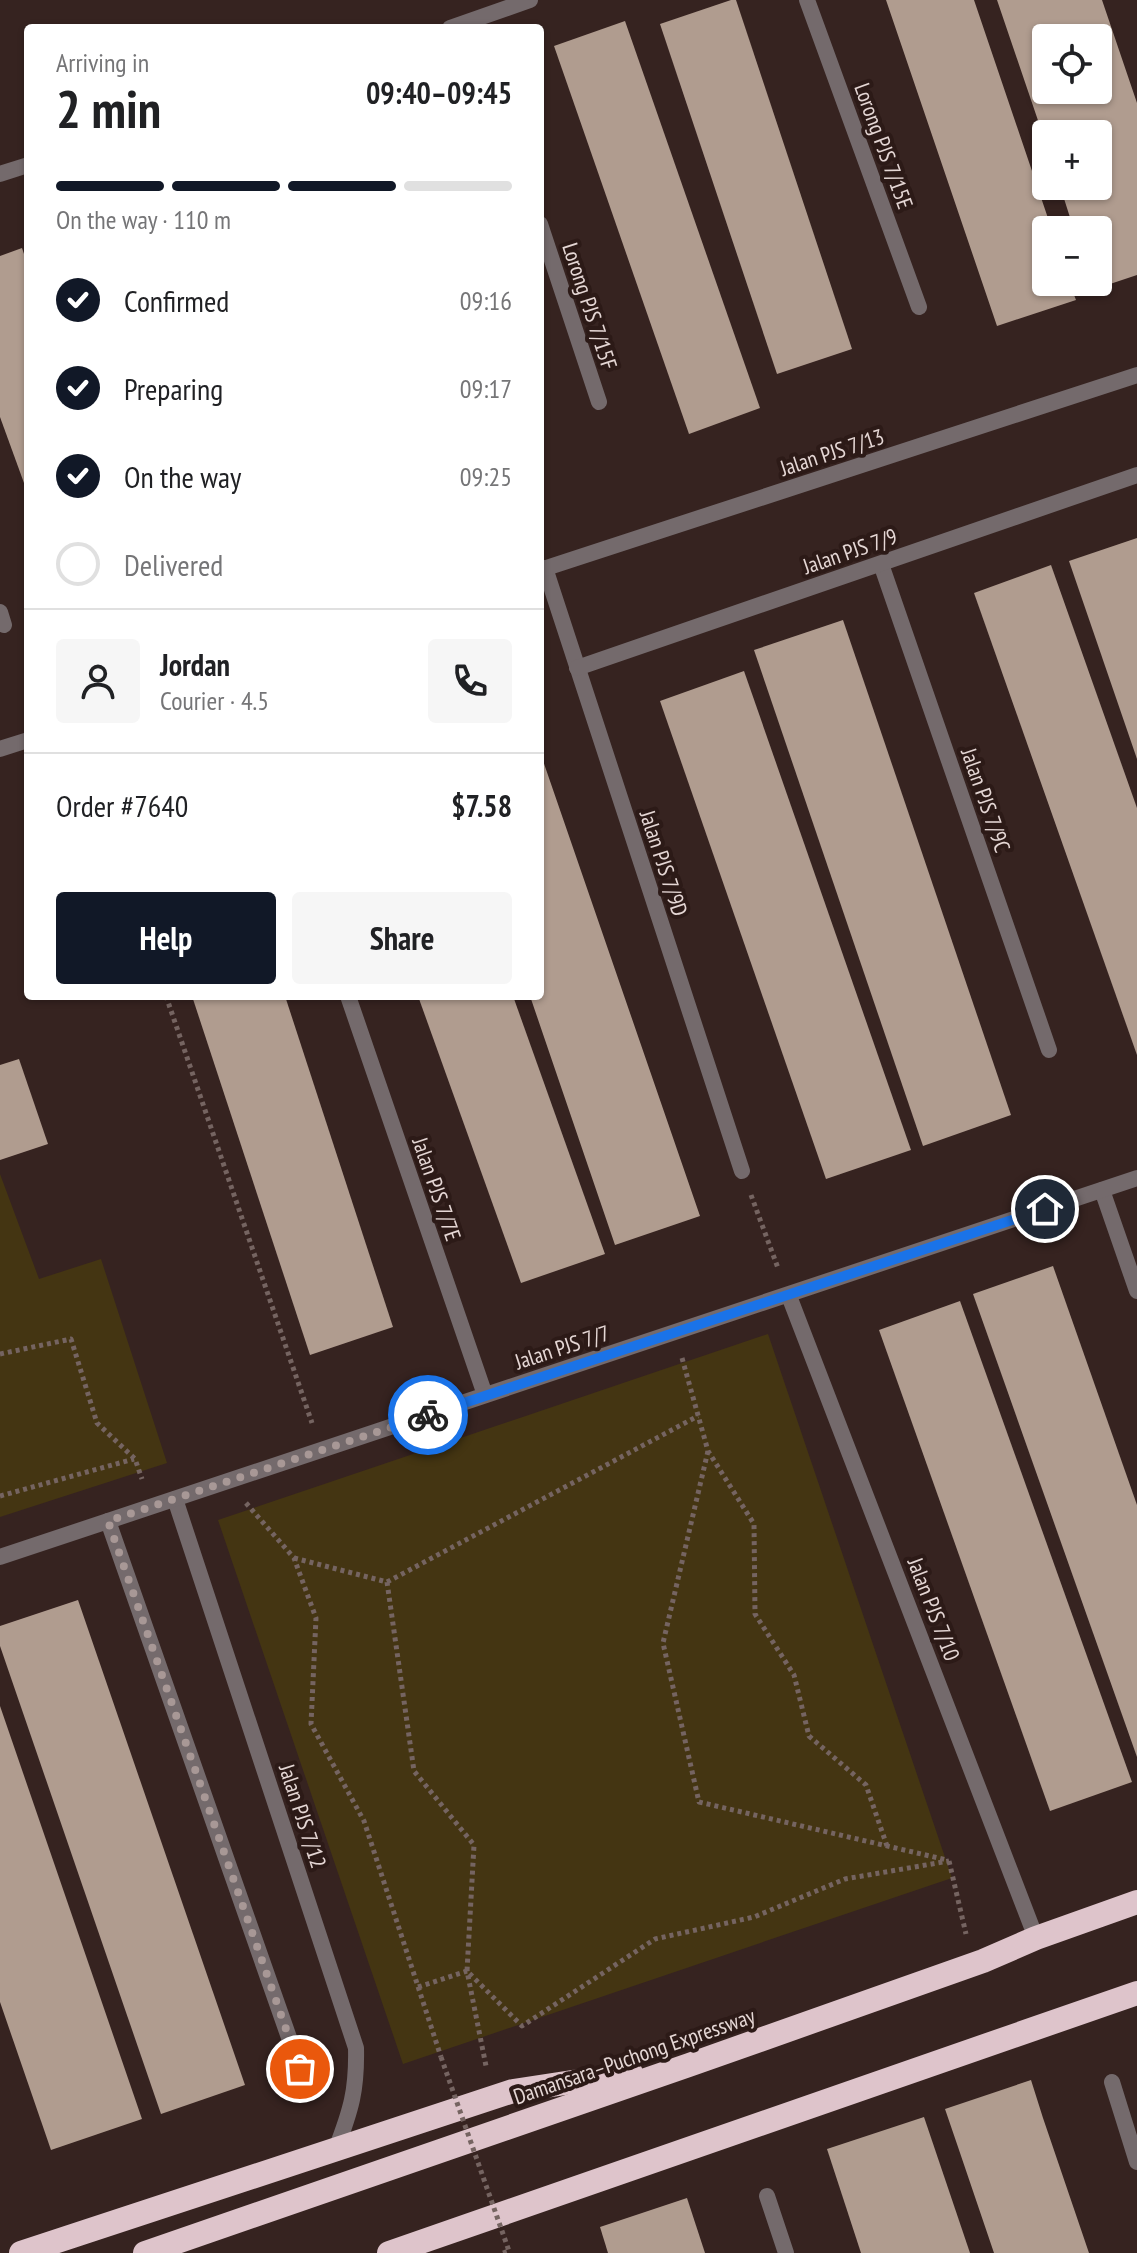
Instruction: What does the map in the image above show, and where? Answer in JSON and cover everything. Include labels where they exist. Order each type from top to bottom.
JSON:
[{"type":"highway","name":"Damansara–Puchong Expressway","points":[[145,2253],[689,2065],[1137,1902]]},
{"type":"highway","points":[[389,2253],[1137,1993]]},
{"type":"highway","points":[[21,2253],[513,2091],[689,2065]]},
{"type":"street","points":[[474,24],[530,0]]},
{"type":"street","name":"Lorong PJS 7/15E","points":[[807,0],[919,307]]},
{"type":"street","points":[[0,174],[24,166]]},
{"type":"street","name":"Lorong PJS 7/15F","points":[[544,236],[599,402]]},
{"type":"street","name":"Jalan PJS 7/13","points":[[544,568],[1137,375]]},
{"type":"street","name":"Jalan PJS 7/9","points":[[577,668],[1137,475]]},
{"type":"street","name":"Jalan PJS 7/9C","points":[[881,564],[1049,1050]]},
{"type":"street","name":"Jalan PJS 7/9D","points":[[544,575],[742,1171]]},
{"type":"street","points":[[0,749],[24,741]]},
{"type":"street","name":"Jalan PJS 7/7E","points":[[349,1000],[485,1395]]},
{"type":"street","name":"Jalan PJS 7/7","points":[[0,1557],[1137,1178]]},
{"type":"street","points":[[1102,1190],[1137,1291]]},
{"type":"street","name":"Jalan PJS 7/10","points":[[789,1296],[1036,1938]]},
{"type":"street","name":"Jalan PJS 7/12","points":[[175,1499],[356,2048],[357,2080],[352,2109],[336,2149]]},
{"type":"street","points":[[108,1521],[300,2069]]},
{"type":"street","points":[[1112,2082],[1137,2162]]},
{"type":"street","points":[[767,2196],[786,2253]]},
{"type":"path","points":[[167,1000],[322,1450]]},
{"type":"path","points":[[742,1171],[789,1296]]},
{"type":"path","points":[[675,1334],[708,1451],[754,1524],[755,1614],[794,1675],[809,1736],[866,1785],[887,1846]]},
{"type":"path","points":[[0,1354],[71,1339],[97,1423],[135,1459],[151,1507]]},
{"type":"path","points":[[294,1558],[387,1582],[698,1416]]},
{"type":"path","points":[[708,1451],[663,1643],[699,1802],[949,1861]]},
{"type":"path","points":[[0,1496],[135,1459]]},
{"type":"path","points":[[227,1482],[294,1558],[316,1618],[311,1724],[364,1821],[506,2252]]},
{"type":"path","points":[[387,1582],[414,1771],[474,1845],[467,1971],[492,2097]]},
{"type":"path","points":[[467,1971],[522,2026],[655,1939],[754,1917],[845,1879],[949,1861]]},
{"type":"path","points":[[949,1861],[973,1964]]},
{"type":"path","points":[[418,1987],[467,1971]]},
{"type":"shaded area","points":[[0,1174],[39,1279],[101,1259],[167,1463],[0,1517]]},
{"type":"shaded area","points":[[768,1334],[952,1878],[403,2064],[218,1520]]},
{"type":"building","points":[[736,0],[852,349],[777,374],[660,24]]},
{"type":"building","points":[[886,0],[974,0],[1032,171],[1032,200],[1042,200],[1047,216],[1032,216],[1032,296],[1074,296],[1076,300],[997,326]]},
{"type":"building","points":[[997,0],[1102,0],[1110,24],[1032,24],[1032,103]]},
{"type":"building","points":[[625,21],[760,408],[689,434],[554,46]]},
{"type":"building","points":[[1112,29],[1137,103],[1137,275],[1112,283],[1112,216],[1070,216],[1064,200],[1112,200],[1112,120],[1038,120],[1032,104],[1112,104]]},
{"type":"building","points":[[22,248],[24,254],[24,483],[0,417],[0,256]]},
{"type":"building","points":[[1137,538],[1137,759],[1069,561]]},
{"type":"building","points":[[1051,565],[1137,808],[1137,1055],[974,593]]},
{"type":"building","points":[[843,620],[1011,1115],[923,1146],[754,650]]},
{"type":"building","points":[[744,671],[911,1150],[826,1179],[660,701]]},
{"type":"building","points":[[544,764],[700,1216],[615,1245],[531,1000],[544,1000]]},
{"type":"building","points":[[193,1000],[286,1000],[393,1327],[310,1355]]},
{"type":"building","points":[[419,1000],[514,1000],[605,1254],[521,1283]]},
{"type":"building","points":[[19,1059],[48,1144],[0,1160],[0,1065]]},
{"type":"building","points":[[1053,1266],[1137,1505],[1137,1757],[973,1294]]},
{"type":"building","points":[[960,1301],[1132,1782],[1050,1811],[879,1330]]},
{"type":"building","points":[[78,1600],[245,2085],[161,2114],[0,1646],[0,1626]]},
{"type":"building","points":[[0,1706],[142,2119],[51,2150],[0,2002]]},
{"type":"building","points":[[1031,2080],[1089,2253],[994,2253],[945,2109]]},
{"type":"building","points":[[924,2117],[970,2253],[861,2253],[827,2149]]},
{"type":"building","points":[[687,2198],[705,2253],[608,2253],[600,2227]]},
{"type":"way so far","points":[[300,2069],[108,1521],[428,1415]]},
{"type":"route","points":[[428,1415],[1045,1209]]}]
